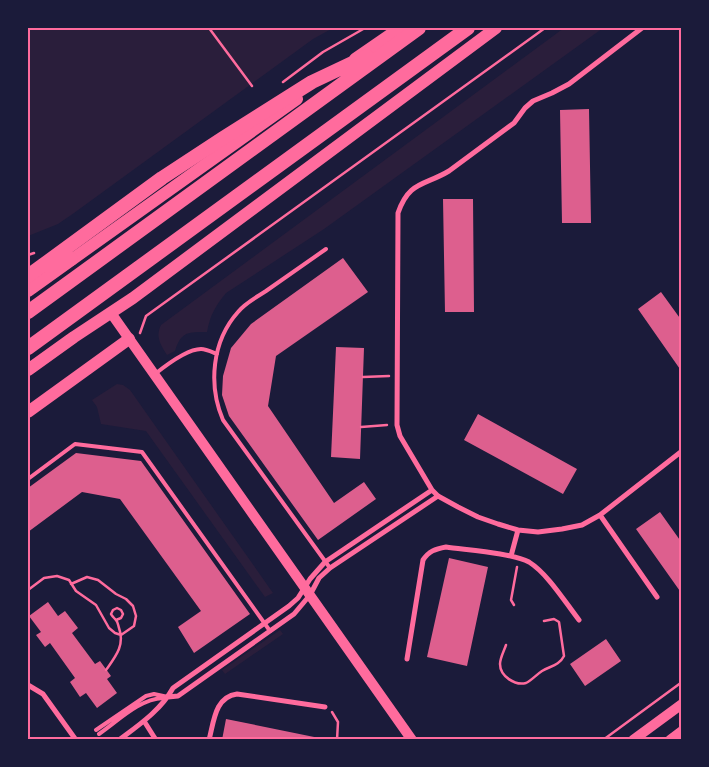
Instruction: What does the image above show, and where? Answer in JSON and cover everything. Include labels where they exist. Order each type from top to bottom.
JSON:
[{"type":"highway","points":[[28,312],[418,28]]},
{"type":"highway","points":[[28,348],[468,28]]},
{"type":"highway","points":[[28,274],[162,178],[272,107],[312,82],[395,44]]},
{"type":"highway","points":[[28,274],[71,259]]},
{"type":"main road","points":[[28,290],[400,28]]},
{"type":"main road","points":[[28,370],[111,313],[496,28]]},
{"type":"main road","points":[[111,313],[412,740]]},
{"type":"main road","points":[[28,412],[132,343]]},
{"type":"main road","points":[[633,740],[682,704]]},
{"type":"main road","points":[[670,740],[682,731]]},
{"type":"street","points":[[642,28],[569,84],[533,101],[514,123],[449,171],[410,190],[402,201],[398,213],[397,425],[400,436],[432,490],[438,496],[478,517],[518,530],[538,532],[582,525],[600,515],[682,451]]},
{"type":"street","points":[[119,740],[144,721],[168,697],[173,688],[308,592],[310,580],[325,562],[432,490]]},
{"type":"street","points":[[168,697],[178,696],[294,614],[308,592],[330,568],[438,496]]},
{"type":"street","points":[[600,515],[657,596]]},
{"type":"street","points":[[511,556],[518,530]]},
{"type":"street","points":[[407,658],[423,560],[432,550],[446,547],[519,558],[535,567],[545,577],[579,620]]},
{"type":"street","points":[[28,685],[43,694],[76,740]]},
{"type":"street","points":[[209,740],[218,705],[224,698],[231,695],[237,694],[325,707]]},
{"type":"street","points":[[144,721],[156,740]]},
{"type":"lane","points":[[326,249],[239,310],[225,329],[217,354],[214,392],[223,420],[330,568]]},
{"type":"lane","points":[[155,374],[169,363],[190,352],[202,349],[217,354]]},
{"type":"lane","points":[[28,479],[76,444],[142,452],[270,631]]},
{"type":"lane","points":[[28,676],[28,685]]},
{"type":"lane","points":[[96,730],[146,696],[154,694],[168,697]]},
{"type":"lane","points":[[99,734],[141,704],[154,698],[168,697]]},
{"type":"path","points":[[209,28],[252,86]]},
{"type":"path","points":[[132,343],[146,316],[545,28]]},
{"type":"path","points":[[363,377],[397,375]]},
{"type":"path","points":[[361,427],[397,425]]},
{"type":"path","points":[[514,605],[511,600],[519,558]]},
{"type":"path","points":[[28,590],[44,578],[50,576],[69,580],[76,591],[96,605],[109,628],[121,635]]},
{"type":"path","points":[[71,584],[87,577],[98,580],[133,606],[136,616],[134,626],[121,635]]},
{"type":"path","points":[[106,670],[118,653],[121,644],[121,635],[116,620],[112,618],[111,614],[112,610],[117,608],[123,614],[120,619],[116,620]]},
{"type":"path","points":[[506,645],[500,663],[501,668],[506,676],[519,684],[558,664],[564,656],[559,622],[554,619],[544,622]]},
{"type":"path","points":[[603,740],[682,682]]},
{"type":"path","points":[[325,707],[334,714],[338,722],[337,740]]},
{"type":"shaded area","points":[[28,28],[333,28],[313,39],[58,224],[28,236]]},
{"type":"shaded area","points":[[564,28],[603,28],[324,229],[226,293],[214,311],[207,332],[186,334],[177,344],[175,351],[167,355],[159,337],[161,325]]},
{"type":"shaded area","points":[[117,384],[123,385],[130,390],[273,593],[265,597],[146,431],[101,424],[97,407],[92,400]]},
{"type":"shaded area","points":[[280,630],[283,634],[225,674],[222,670]]},
{"type":"building","points":[[589,109],[591,223],[562,223],[560,110]]},
{"type":"building","points":[[443,199],[473,199],[474,312],[445,312]]},
{"type":"building","points":[[343,258],[368,292],[276,356],[268,406],[334,503],[364,482],[376,499],[318,540],[229,416],[222,395],[223,376],[231,348],[251,324]]},
{"type":"building","points":[[661,292],[682,321],[682,372],[638,309]]},
{"type":"building","points":[[336,347],[364,348],[360,459],[331,457]]},
{"type":"building","points":[[478,414],[577,469],[563,494],[464,440]]},
{"type":"building","points":[[76,453],[141,461],[250,614],[194,653],[178,627],[201,611],[120,499],[82,492],[28,532],[28,488]]},
{"type":"building","points":[[660,512],[682,543],[682,594],[636,529]]},
{"type":"building","points":[[449,558],[488,567],[467,666],[427,657]]},
{"type":"building","points":[[48,602],[58,616],[65,611],[78,628],[72,633],[95,664],[100,661],[111,676],[107,679],[117,693],[97,708],[86,693],[80,697],[70,682],[75,678],[50,643],[45,647],[36,635],[41,632],[29,616]]},
{"type":"building","points":[[606,639],[621,661],[585,686],[570,664]]},
{"type":"building","points":[[226,719],[324,739],[324,740],[222,740]]}]
